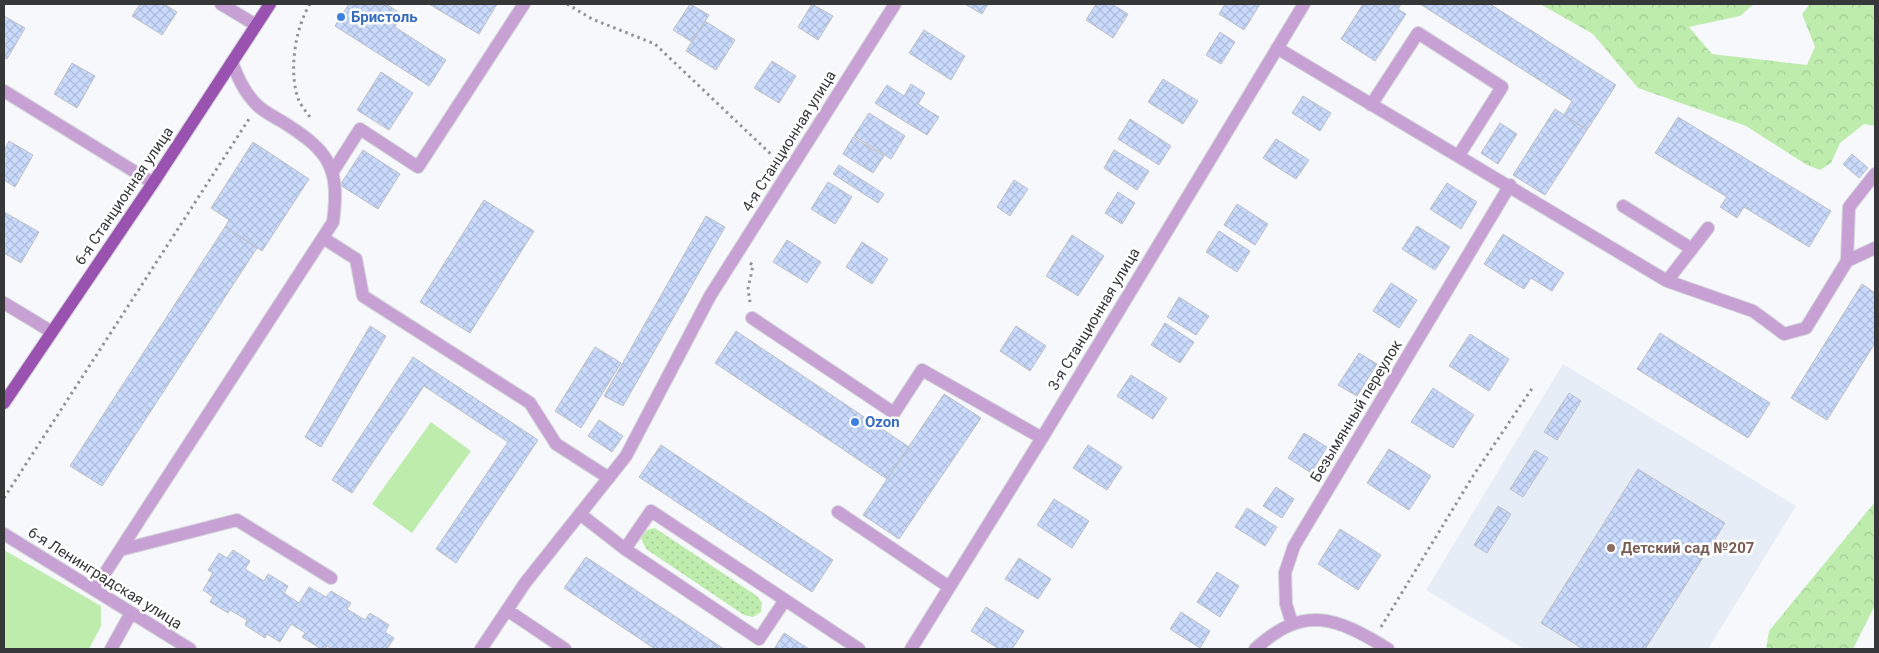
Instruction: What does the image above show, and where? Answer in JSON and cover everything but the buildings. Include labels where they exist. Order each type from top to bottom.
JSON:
[{"type":"main road","name":"6-я Станционная улица","points":[[4,404],[153,183],[270,4]]},
{"type":"street","points":[[221,4],[256,25]]},
{"type":"street","points":[[332,173],[360,129],[418,167],[524,4]]},
{"type":"street","name":"4-я Станционная улица","points":[[481,649],[525,583],[626,456],[710,296],[896,4]]},
{"type":"street","name":"3-я Станционная улица","points":[[911,649],[1042,438],[1304,4]]},
{"type":"street","points":[[1371,105],[1418,33],[1502,87],[1459,155]]},
{"type":"street","points":[[1277,48],[1510,185],[1668,281],[1754,311],[1784,334],[1806,328],[1847,261],[1849,207],[1875,174]]},
{"type":"street","points":[[94,590],[333,222],[336,199],[332,173],[327,157],[307,137],[258,106],[242,88],[232,62]]},
{"type":"street","points":[[4,91],[153,183]]},
{"type":"street","name":"Безымянный переулок","points":[[1292,624],[1286,604],[1284,573],[1294,546],[1510,185]]},
{"type":"street","points":[[1623,206],[1692,249]]},
{"type":"street","points":[[1668,281],[1708,228]]},
{"type":"street","points":[[323,238],[356,259],[363,296],[530,403],[556,444],[609,478]]},
{"type":"street","points":[[1847,261],[1875,248]]},
{"type":"street","points":[[4,303],[52,332]]},
{"type":"street","points":[[752,318],[894,413],[922,370],[1042,438]]},
{"type":"street","points":[[625,549],[651,511],[859,649]]},
{"type":"street","points":[[838,512],[949,587]]},
{"type":"street","points":[[580,514],[625,549],[759,639],[785,600]]},
{"type":"street","points":[[120,550],[236,520],[330,578]]},
{"type":"street","name":"6-я Ленинградская улица","points":[[4,534],[190,649]]},
{"type":"street","points":[[507,610],[565,649]]},
{"type":"street","points":[[111,649],[131,613]]},
{"type":"street","points":[[1256,649],[1274,632],[1292,624],[1315,619],[1335,622],[1388,649]]},
{"type":"path","points":[[310,4],[301,18],[293,66],[299,101],[314,122]]},
{"type":"path","points":[[567,4],[592,19],[655,44],[789,172]]},
{"type":"path","points":[[4,498],[258,106]]},
{"type":"path","points":[[736,254],[753,265],[748,289],[752,318]]},
{"type":"path","points":[[1373,640],[1423,561],[1473,476],[1533,387]]},
{"type":"shaded area","name":"Детский сад №207","points":[[1563,364],[1796,506],[1708,649],[1524,649],[1426,590]]},
{"type":"green space","points":[[1540,4],[1754,4],[1740,16],[1689,27],[1712,54],[1807,65],[1815,47],[1802,14],[1810,4],[1875,4],[1875,126],[1864,124],[1840,143],[1831,163],[1820,170],[1807,165],[1746,126],[1638,88],[1593,34]]},
{"type":"green space","points":[[431,422],[471,451],[412,533],[372,504]]},
{"type":"green space","points":[[1875,502],[1875,605],[1853,649],[1766,649],[1769,631]]},
{"type":"green space","points":[[655,528],[757,596],[762,603],[761,612],[753,617],[744,615],[646,549],[641,538],[647,530]]},
{"type":"green space","points":[[4,550],[101,606],[101,626],[89,649],[4,649]]},
{"type":"place","name":"Бристоль","points":[[341,17]]},
{"type":"place","name":"Ozon","points":[[855,422]]},
{"type":"place","name":"Детский сад №207","points":[[1611,548]]}]
